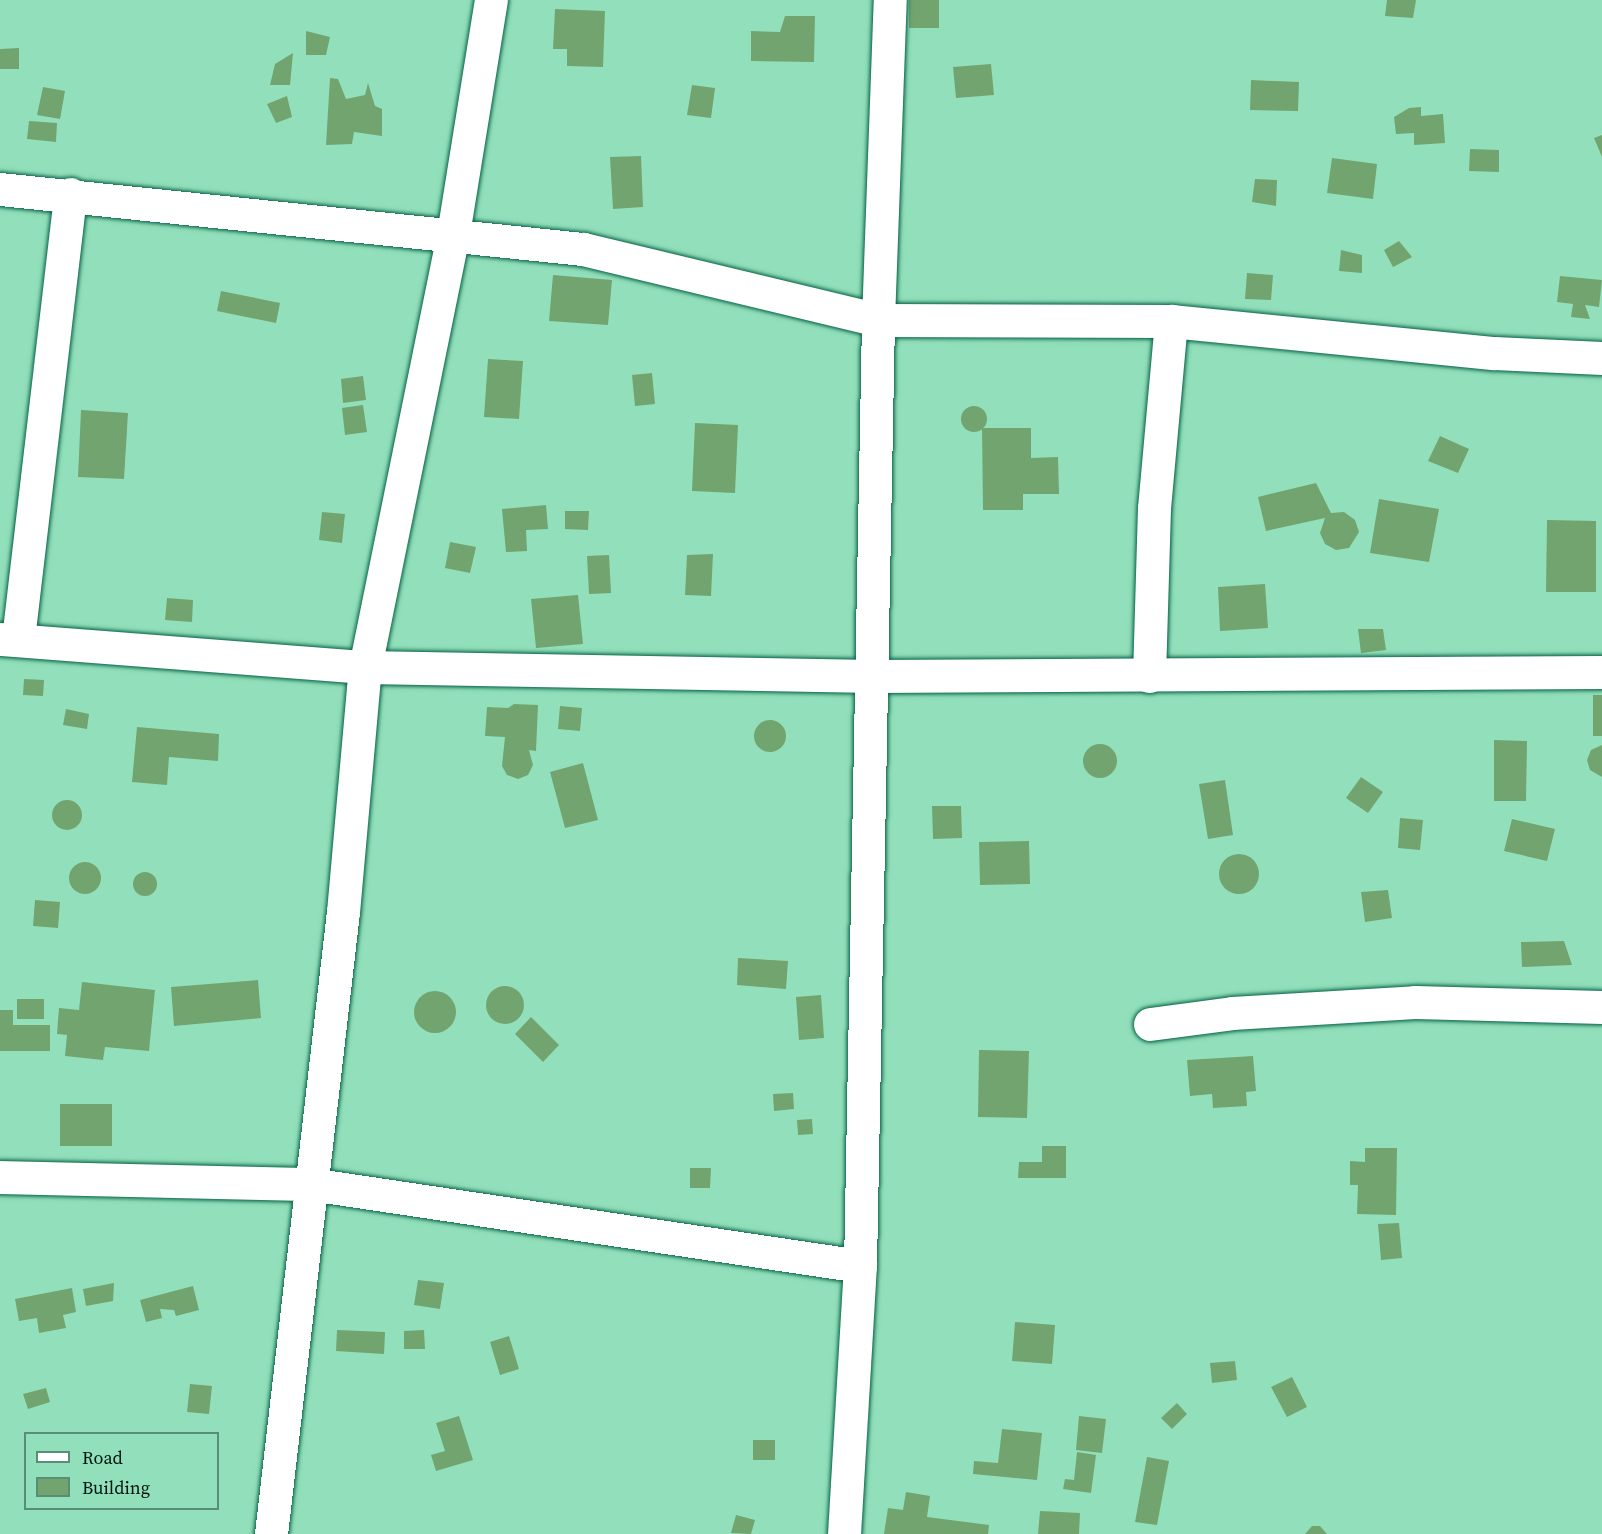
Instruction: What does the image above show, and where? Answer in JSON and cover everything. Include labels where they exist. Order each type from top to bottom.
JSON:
[{"type":"street","points":[[271,1534],[309,1184],[343,912],[365,667],[453,234],[491,0]]},
{"type":"street","points":[[844,1534],[860,1266],[878,320],[890,0]]},
{"type":"street","points":[[0,189],[70,194],[583,249],[878,320],[1171,321],[1494,353],[1602,358]]},
{"type":"street","points":[[70,194],[9,639],[365,667],[872,676],[1602,672]]},
{"type":"street","points":[[1149,676],[1154,508],[1171,321]]},
{"type":"street","points":[[1150,1024],[1232,1013],[1415,1002],[1602,1007]]},
{"type":"street","points":[[0,1177],[309,1184],[860,1266]]},
{"type":"building","points":[[909,0],[939,0],[939,28],[909,28]]},
{"type":"building","points":[[1387,0],[1416,0],[1413,18],[1385,16]]},
{"type":"building","points":[[555,9],[605,11],[603,67],[567,66],[567,49],[553,49]]},
{"type":"building","points":[[785,16],[815,16],[814,62],[751,61],[751,31],[780,32]]},
{"type":"building","points":[[306,31],[330,37],[326,55],[306,55]]},
{"type":"building","points":[[19,48],[19,69],[0,69],[0,49]]},
{"type":"building","points":[[293,53],[290,85],[270,85],[275,64]]},
{"type":"building","points":[[991,64],[994,95],[956,98],[953,67]]},
{"type":"building","points":[[330,78],[338,79],[346,99],[365,95],[368,83],[375,106],[382,109],[382,136],[354,132],[352,144],[326,145]]},
{"type":"building","points":[[1251,80],[1299,82],[1298,111],[1250,110]]},
{"type":"building","points":[[692,85],[715,88],[711,118],[687,115]]},
{"type":"building","points":[[43,87],[65,91],[60,119],[37,115]]},
{"type":"building","points":[[287,96],[292,117],[276,123],[267,104]]},
{"type":"building","points":[[1421,107],[1421,116],[1443,114],[1445,143],[1414,145],[1414,133],[1396,134],[1394,117],[1409,108]]},
{"type":"building","points":[[29,121],[57,123],[56,142],[27,139]]},
{"type":"building","points":[[1602,135],[1602,157],[1594,138]]},
{"type":"building","points":[[1470,149],[1499,150],[1499,172],[1469,171]]},
{"type":"building","points":[[641,156],[643,207],[613,209],[610,157]]},
{"type":"building","points":[[1332,158],[1377,164],[1373,199],[1327,193]]},
{"type":"building","points":[[1255,179],[1277,180],[1276,206],[1252,202]]},
{"type":"building","points":[[1399,241],[1412,257],[1393,267],[1384,250]]},
{"type":"building","points":[[1341,250],[1362,255],[1362,273],[1339,271]]},
{"type":"building","points":[[1247,273],[1273,275],[1271,300],[1245,299]]},
{"type":"building","points":[[553,275],[612,280],[608,325],[549,321]]},
{"type":"building","points":[[1560,276],[1602,280],[1599,307],[1585,305],[1590,319],[1571,317],[1573,304],[1557,302]]},
{"type":"building","points":[[221,291],[280,303],[276,323],[217,311]]},
{"type":"building","points":[[488,359],[523,361],[519,419],[484,417]]},
{"type":"building","points":[[652,373],[655,404],[635,406],[632,375]]},
{"type":"building","points":[[363,376],[366,400],[343,403],[341,379]]},
{"type":"building","points":[[363,405],[367,432],[345,435],[342,408]]},
{"type":"building","points":[[974,406],[983,410],[987,419],[983,428],[974,432],[965,428],[961,419],[965,410]]},
{"type":"building","points":[[81,410],[128,413],[124,479],[78,477]]},
{"type":"building","points":[[695,423],[738,425],[735,493],[692,491]]},
{"type":"building","points":[[982,428],[1031,428],[1031,458],[1058,457],[1059,494],[1023,494],[1023,510],[983,510]]},
{"type":"building","points":[[1440,436],[1469,449],[1458,473],[1428,461]]},
{"type":"building","points":[[1316,483],[1331,513],[1344,512],[1355,520],[1359,532],[1349,548],[1336,550],[1325,544],[1320,533],[1325,518],[1266,531],[1258,497]]},
{"type":"building","points":[[1379,499],[1439,509],[1429,562],[1370,553]]},
{"type":"building","points":[[546,505],[548,529],[526,530],[527,551],[506,552],[502,509]]},
{"type":"building","points":[[565,511],[589,511],[588,530],[565,529]]},
{"type":"building","points":[[322,512],[345,514],[342,543],[319,540]]},
{"type":"building","points":[[1547,520],[1596,521],[1596,592],[1546,592]]},
{"type":"building","points":[[450,542],[476,547],[470,573],[445,568]]},
{"type":"building","points":[[713,554],[711,596],[685,595],[687,555]]},
{"type":"building","points":[[609,555],[611,593],[589,594],[587,556]]},
{"type":"building","points":[[1265,584],[1268,628],[1220,631],[1218,587]]},
{"type":"building","points":[[578,595],[583,644],[536,648],[531,599]]},
{"type":"building","points":[[167,598],[193,600],[192,622],[165,620]]},
{"type":"building","points":[[1358,629],[1383,629],[1386,650],[1361,653]]},
{"type":"building","points":[[24,679],[44,680],[43,696],[23,695]]},
{"type":"building","points":[[1593,695],[1602,695],[1602,736],[1593,736]]},
{"type":"building","points":[[514,704],[538,705],[536,751],[529,750],[533,765],[528,775],[518,779],[507,775],[502,766],[505,737],[485,736],[487,707],[508,708]]},
{"type":"building","points":[[560,706],[582,708],[580,731],[558,729]]},
{"type":"building","points":[[66,709],[89,714],[87,729],[63,725]]},
{"type":"building","points":[[770,720],[781,725],[786,736],[781,747],[770,752],[759,747],[754,736],[759,725]]},
{"type":"building","points":[[137,727],[219,734],[218,761],[169,757],[167,785],[132,782]]},
{"type":"building","points":[[1494,740],[1527,741],[1526,801],[1494,801]]},
{"type":"building","points":[[1100,744],[1112,749],[1117,761],[1112,773],[1100,778],[1088,773],[1083,761],[1088,749]]},
{"type":"building","points":[[1602,745],[1602,777],[1590,770],[1587,760],[1591,750]]},
{"type":"building","points":[[583,763],[598,820],[565,828],[550,772]]},
{"type":"building","points":[[1361,777],[1383,792],[1368,813],[1346,798]]},
{"type":"building","points":[[1225,780],[1233,835],[1208,839],[1199,784]]},
{"type":"building","points":[[67,800],[78,804],[82,815],[78,826],[67,830],[56,826],[52,815],[56,804]]},
{"type":"building","points":[[932,806],[961,806],[962,838],[933,839]]},
{"type":"building","points":[[1400,818],[1423,820],[1420,850],[1398,848]]},
{"type":"building","points":[[1512,819],[1555,829],[1547,861],[1504,851]]},
{"type":"building","points":[[1029,841],[1030,884],[980,885],[979,842]]},
{"type":"building","points":[[1239,854],[1247,855],[1253,860],[1258,866],[1258,882],[1253,888],[1247,893],[1239,894],[1231,893],[1225,888],[1220,882],[1219,874],[1220,866],[1225,860],[1231,855]]},
{"type":"building","points":[[85,862],[97,866],[101,878],[97,890],[85,894],[73,890],[69,878],[73,866]]},
{"type":"building","points":[[145,872],[154,875],[157,884],[154,893],[145,896],[136,893],[133,884],[136,875]]},
{"type":"building","points":[[1388,890],[1392,918],[1365,922],[1361,892]]},
{"type":"building","points":[[35,900],[60,902],[58,928],[33,926]]},
{"type":"building","points":[[1564,941],[1572,965],[1522,967],[1521,942]]},
{"type":"building","points":[[738,958],[788,961],[786,989],[737,985]]},
{"type":"building","points":[[258,980],[261,1018],[174,1026],[171,987]]},
{"type":"building","points":[[82,982],[155,990],[149,1051],[105,1047],[103,1060],[65,1056],[67,1035],[57,1034],[59,1008],[79,1010]]},
{"type":"building","points":[[505,986],[512,987],[518,992],[523,998],[523,1012],[518,1018],[512,1023],[505,1024],[498,1023],[492,1018],[487,1012],[486,1005],[487,998],[492,992],[498,987]]},
{"type":"building","points":[[435,991],[450,997],[456,1012],[450,1027],[435,1033],[420,1027],[414,1012],[420,997]]},
{"type":"building","points":[[821,995],[824,1038],[799,1040],[796,997]]},
{"type":"building","points":[[17,999],[44,999],[44,1019],[17,1019]]},
{"type":"building","points":[[0,1010],[13,1010],[13,1025],[50,1025],[50,1051],[0,1051]]},
{"type":"building","points":[[531,1017],[559,1045],[543,1062],[515,1034]]},
{"type":"building","points":[[979,1050],[1029,1051],[1027,1118],[978,1117]]},
{"type":"building","points":[[1253,1056],[1256,1091],[1246,1092],[1247,1106],[1213,1108],[1212,1094],[1190,1096],[1187,1060]]},
{"type":"building","points":[[793,1093],[794,1109],[774,1111],[773,1094]]},
{"type":"building","points":[[60,1104],[112,1104],[112,1146],[60,1146]]},
{"type":"building","points":[[812,1119],[813,1134],[798,1135],[797,1120]]},
{"type":"building","points":[[1042,1146],[1066,1146],[1066,1178],[1018,1178],[1019,1162],[1042,1162]]},
{"type":"building","points":[[1365,1148],[1397,1148],[1396,1215],[1357,1214],[1358,1185],[1350,1185],[1350,1161],[1365,1162]]},
{"type":"building","points":[[690,1168],[711,1168],[710,1188],[690,1188]]},
{"type":"building","points":[[1399,1223],[1402,1258],[1381,1260],[1378,1224]]},
{"type":"building","points":[[418,1280],[444,1283],[440,1309],[414,1305]]},
{"type":"building","points":[[114,1283],[113,1301],[86,1306],[83,1289]]},
{"type":"building","points":[[193,1286],[199,1310],[176,1316],[174,1310],[160,1309],[162,1318],[146,1322],[140,1300]]},
{"type":"building","points":[[72,1288],[76,1312],[63,1315],[66,1328],[39,1333],[37,1318],[19,1321],[15,1299]]},
{"type":"building","points":[[1015,1322],[1055,1325],[1052,1364],[1012,1361]]},
{"type":"building","points":[[337,1330],[385,1332],[384,1354],[336,1351]]},
{"type":"building","points":[[424,1330],[425,1349],[404,1349],[404,1331]]},
{"type":"building","points":[[509,1336],[519,1369],[500,1375],[490,1342]]},
{"type":"building","points":[[1235,1361],[1237,1380],[1212,1383],[1210,1363]]},
{"type":"building","points":[[1292,1377],[1307,1407],[1287,1417],[1271,1387]]},
{"type":"building","points":[[190,1384],[212,1386],[209,1414],[187,1412]]},
{"type":"building","points":[[46,1388],[50,1402],[28,1409],[23,1394]]},
{"type":"building","points":[[1177,1403],[1187,1414],[1172,1429],[1161,1418]]},
{"type":"building","points":[[459,1416],[473,1460],[436,1471],[431,1455],[445,1451],[436,1423]]},
{"type":"building","points":[[1079,1416],[1106,1419],[1102,1453],[1076,1450]]},
{"type":"building","points":[[1002,1429],[1042,1433],[1037,1480],[973,1474],[974,1461],[998,1463]]},
{"type":"building","points":[[753,1440],[775,1440],[775,1460],[753,1460]]},
{"type":"building","points":[[1077,1452],[1096,1455],[1091,1493],[1063,1489],[1065,1479],[1074,1480]]},
{"type":"building","points":[[1147,1457],[1169,1461],[1157,1525],[1135,1522]]},
{"type":"building","points":[[906,1492],[930,1496],[927,1517],[989,1525],[988,1534],[884,1534],[888,1508],[903,1510]]},
{"type":"building","points":[[1040,1511],[1080,1513],[1079,1534],[1038,1534]]},
{"type":"building","points":[[736,1515],[755,1520],[751,1534],[731,1533]]},
{"type":"building","points":[[1312,1526],[1320,1526],[1327,1534],[1305,1534]]}]
